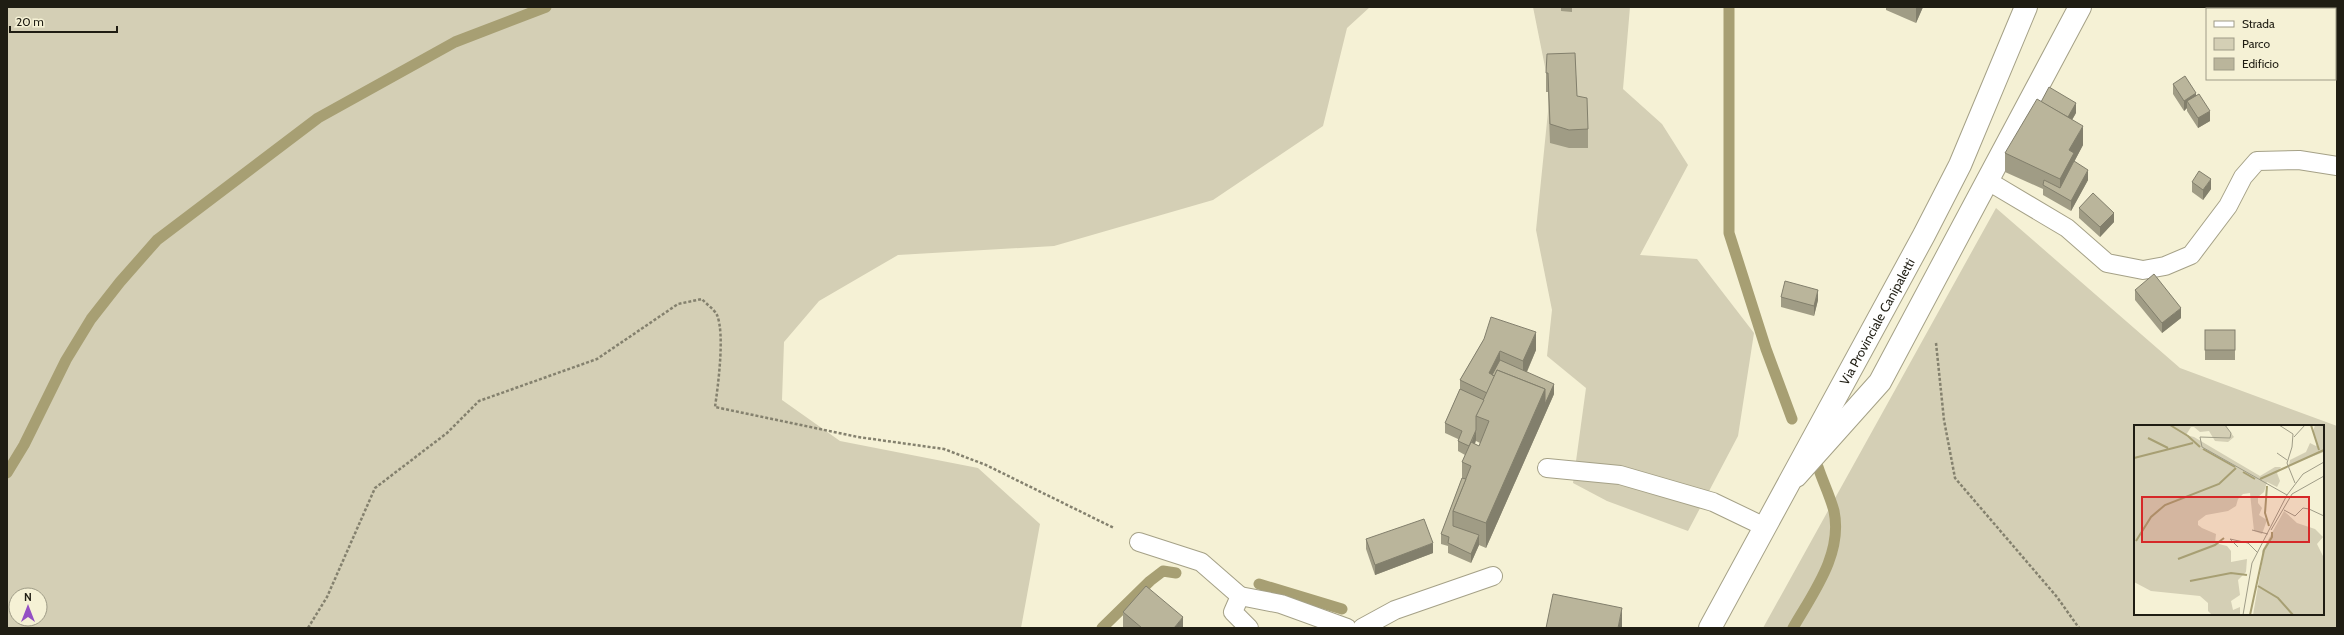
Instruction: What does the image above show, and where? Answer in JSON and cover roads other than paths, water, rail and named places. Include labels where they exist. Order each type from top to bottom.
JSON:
[{"type":"main road","name":"Via Provinciale Canipaletti","points":[[1710,628],[1920,242],[1960,165],[2026,7]]},
{"type":"main road","points":[[1789,483],[1816,456],[1880,382],[2080,7]]},
{"type":"lane","points":[[1988,182],[2067,228],[2107,264],[2143,270],[2165,266],[2191,255],[2228,206],[2243,177],[2256,161],[2299,160],[2337,166]]},
{"type":"lane","points":[[1547,468],[1620,475],[1713,502],[1765,527]]},
{"type":"lane","points":[[1139,542],[1202,562],[1240,596],[1281,604],[1347,628]]},
{"type":"lane","points":[[1362,628],[1395,610],[1493,576]]},
{"type":"lane","points":[[1240,596],[1233,612],[1249,628]]},
{"type":"waterway","points":[[7,473],[24,445],[66,360],[91,319],[120,282],[157,240],[318,118],[455,42],[546,7]]},
{"type":"waterway","points":[[1729,7],[1729,233],[1766,349],[1792,419]]},
{"type":"waterway","points":[[1793,628],[1817,587],[1830,558],[1834,542],[1836,527],[1834,511],[1818,467]]},
{"type":"waterway","points":[[1102,628],[1150,581],[1163,571],[1176,573]]},
{"type":"waterway","points":[[1259,584],[1342,609]]}]
